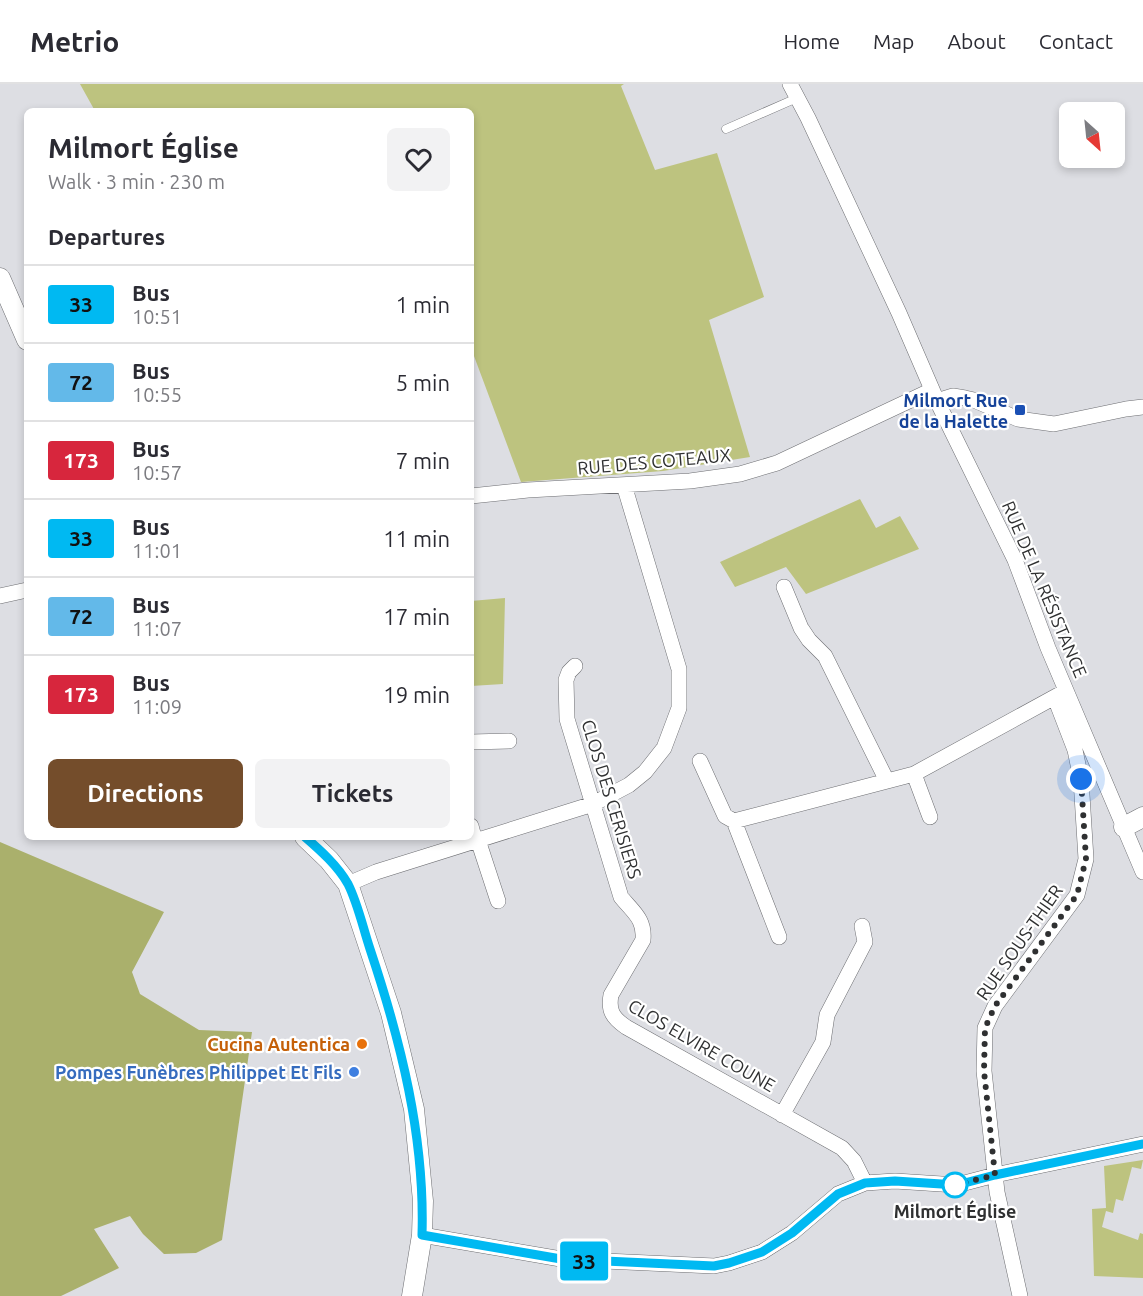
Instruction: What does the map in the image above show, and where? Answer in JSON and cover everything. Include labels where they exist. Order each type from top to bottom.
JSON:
[{"type":"street","name":"RUE DE LA RÉSISTANCE","points":[[793,91],[808,118],[935,395],[1015,560],[1048,648],[1061,694],[1143,872]]},
{"type":"street","points":[[0,278],[24,333]]},
{"type":"street","name":"RUE DES COTEAUX","points":[[474,496],[528,490],[690,481],[747,472],[797,454],[897,406],[935,395],[974,400],[1018,419],[1054,424],[1143,407]]},
{"type":"street","points":[[498,901],[475,836],[593,804],[629,785],[645,772],[664,748],[680,708],[678,664],[624,484]]},
{"type":"street","points":[[784,588],[801,628],[825,656],[887,781]]},
{"type":"street","points":[[0,596],[24,591]]},
{"type":"street","name":"CLOS DES CERISIERS","points":[[576,666],[569,672],[566,680],[567,720],[621,897],[638,916],[644,933],[643,940]]},
{"type":"street","points":[[734,821],[914,774],[1061,694]]},
{"type":"street","name":"RUE SOUS-THIER","points":[[1020,1296],[997,1192],[984,1071],[985,1028],[995,1006],[1077,895],[1086,859],[1079,765],[1061,694]]},
{"type":"street","points":[[474,742],[509,741]]},
{"type":"street","points":[[700,761],[725,816],[734,821],[779,937]]},
{"type":"street","points":[[914,774],[930,817]]},
{"type":"street","points":[[1124,827],[1143,817]]},
{"type":"street","points":[[308,840],[348,885],[391,1013],[414,1109],[423,1201],[422,1235],[412,1296]]},
{"type":"street","points":[[348,885],[376,872],[464,840]]},
{"type":"street","name":"CLOS ELVIRE COUNE","points":[[782,1115],[823,1042],[827,1015],[865,942],[862,926]]},
{"type":"street","name":"CLOS ELVIRE COUNE","points":[[643,940],[611,995],[609,1004],[614,1018],[849,1154],[861,1172],[865,1183]]},
{"type":"street","points":[[422,1235],[569,1260],[714,1266],[762,1252],[792,1233],[838,1194],[865,1183],[895,1181],[957,1185],[1143,1144]]},
{"type":"lane","name":"RUE DE LA RÉSISTANCE","points":[[726,129],[793,91]]},
{"type":"green space","points":[[80,84],[624,84],[621,86],[655,170],[717,153],[764,297],[709,320],[750,457],[663,471],[521,482],[474,356],[474,108],[93,108]]},
{"type":"green space","points":[[860,499],[876,528],[900,516],[919,549],[806,594],[786,567],[735,587],[720,562]]},
{"type":"green space","points":[[505,598],[503,684],[474,686],[474,601]]},
{"type":"green space","points":[[0,842],[164,912],[132,972],[140,994],[199,1030],[252,1032],[222,1240],[196,1253],[164,1254],[143,1234],[130,1216],[94,1229],[119,1268],[61,1296],[0,1296]]},
{"type":"green space","points":[[1143,1160],[1141,1169],[1132,1167],[1123,1201],[1116,1199],[1113,1213],[1106,1211],[1102,1227],[1138,1240],[1140,1233],[1143,1234],[1143,1278],[1094,1276],[1092,1209],[1106,1208],[1104,1166]]},
{"type":"bus line","name":"33","points":[[308,840],[340,873],[348,885],[391,1013],[414,1109],[423,1201],[422,1235],[561,1259],[714,1266],[746,1258],[775,1245],[838,1194],[865,1183],[895,1181],[957,1185],[1143,1144]]},
{"type":"place","name":"Milmort Rue de la Halette","points":[[1020,410]]},
{"type":"place","name":"Cucina Autentica","points":[[362,1044]]},
{"type":"place","name":"Pompes Funèbres Philippet Et Fils","points":[[354,1072]]},
{"type":"place","name":"Milmort Église","points":[[955,1185]]},
{"type":"route","points":[[955,1185],[995,1175],[984,1071],[985,1028],[995,1006],[1077,895],[1086,859],[1081,779]]}]
